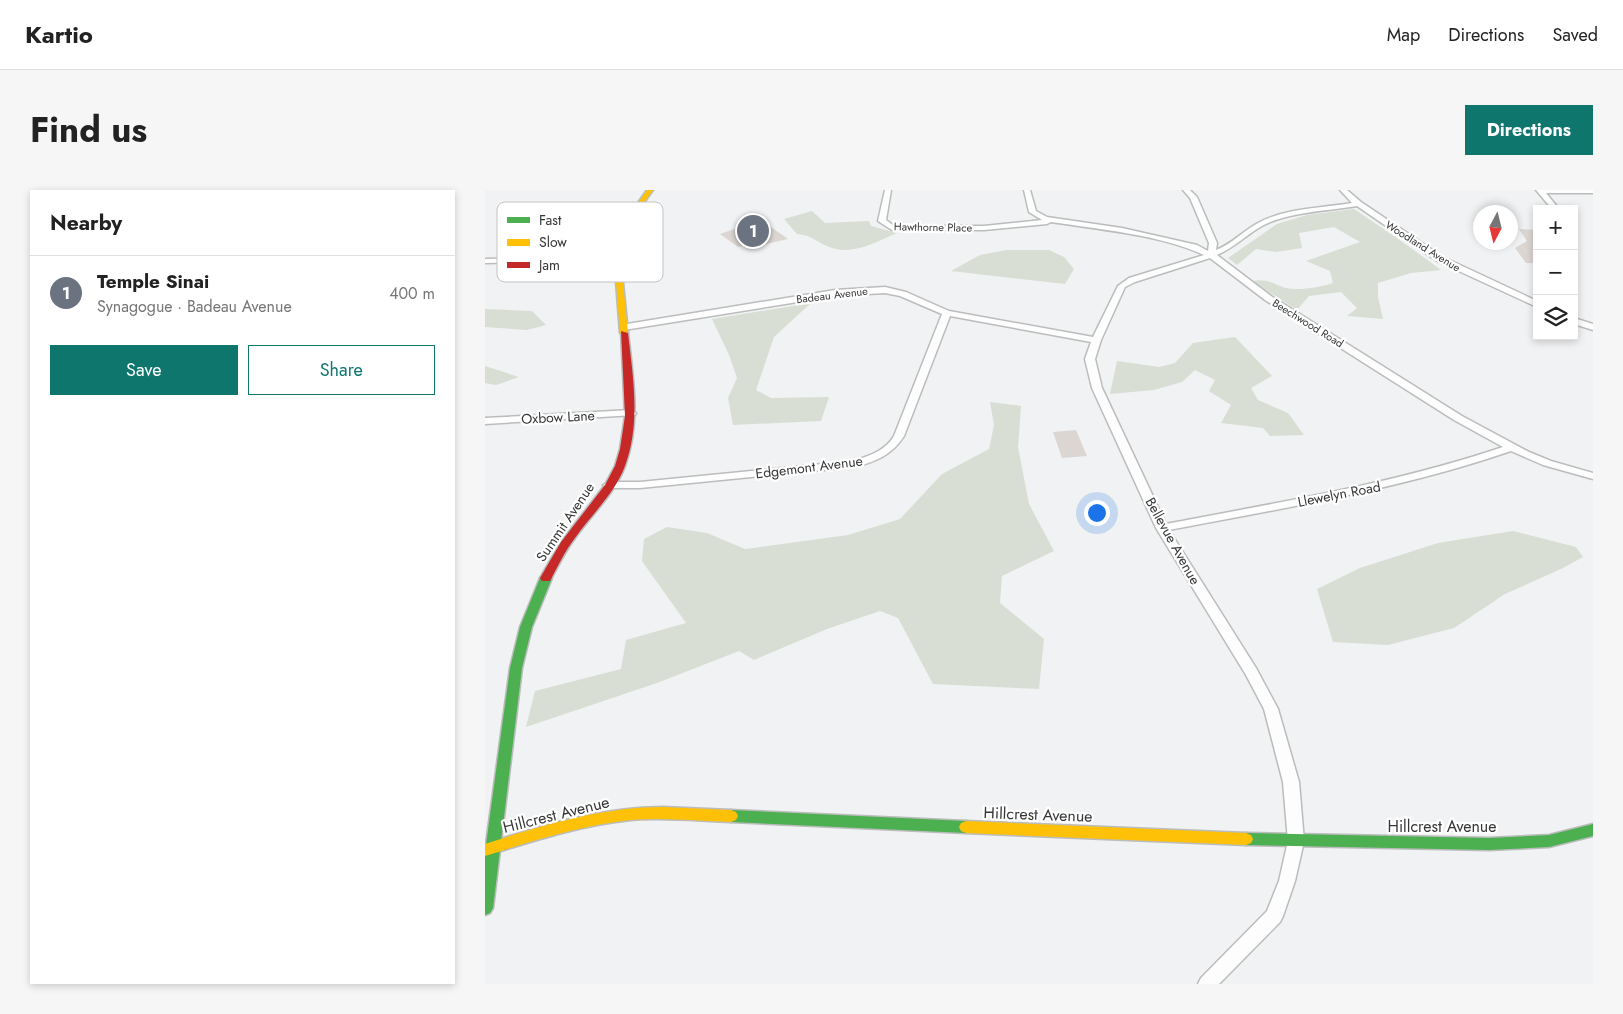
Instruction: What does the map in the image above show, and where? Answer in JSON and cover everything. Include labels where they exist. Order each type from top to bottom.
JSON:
[{"type":"street","name":"Summit Avenue","points":[[641,202],[649,190]]},
{"type":"street","name":"Hawthorne Place","points":[[888,190],[882,221],[892,228],[984,228],[1055,221]]},
{"type":"street","points":[[1027,190],[1033,212]]},
{"type":"street","points":[[1186,190],[1196,205],[1213,243],[1211,255]]},
{"type":"street","name":"Woodland Avenue","points":[[1343,190],[1358,204],[1440,259],[1533,302]]},
{"type":"street","points":[[1540,191],[1593,191]]},
{"type":"street","points":[[1540,191],[1552,205]]},
{"type":"street","name":"Bellevue Avenue","points":[[1207,984],[1274,916],[1287,881],[1296,841],[1291,782],[1271,709],[1251,672],[1162,528],[1097,388],[1090,359],[1096,340],[1122,286],[1133,280],[1211,255],[1234,244],[1270,219],[1294,212],[1358,204]]},
{"type":"street","name":"Hawthorne Place","points":[[1017,224],[1027,219],[1033,212]]},
{"type":"street","name":"Beechwood Road","points":[[1033,212],[1045,219],[1122,230],[1194,247],[1211,255],[1268,298],[1458,418],[1512,447],[1547,463],[1593,476]]},
{"type":"street","name":"Summit Avenue","points":[[485,908],[489,849],[516,668],[526,627],[544,582],[565,544],[609,485],[620,467],[627,448],[631,413],[620,282]]},
{"type":"street","name":"Badeau Avenue","points":[[624,327],[835,293],[871,290],[893,291],[903,294],[947,314],[1096,340]]},
{"type":"street","name":"Edgemont Avenue","points":[[609,485],[640,485],[854,464],[880,455],[890,448],[899,436],[947,314]]},
{"type":"street","points":[[1578,322],[1593,326]]},
{"type":"street","name":"Oxbow Lane","points":[[485,421],[631,413]]},
{"type":"street","name":"Llewelyn Road","points":[[1162,528],[1390,484],[1457,466],[1512,447]]},
{"type":"street","name":"Hillcrest Avenue","points":[[489,849],[589,820],[620,814],[653,813],[1296,841],[1489,844],[1549,841],[1593,830]]},
{"type":"shaded area","points":[[1354,209],[1441,270],[1411,273],[1378,283],[1378,297],[1383,319],[1347,316],[1357,308],[1341,292],[1309,296],[1297,310],[1252,281],[1267,281],[1286,288],[1297,289],[1333,283],[1330,271],[1306,261],[1360,242],[1334,227],[1299,233],[1302,248],[1276,252],[1256,249],[1237,265],[1228,258],[1277,224],[1307,215]]},
{"type":"shaded area","points":[[812,211],[825,223],[869,221],[871,226],[897,233],[855,249],[846,250],[829,247],[807,236],[797,234],[784,219]]},
{"type":"shaded area","points":[[1007,250],[1049,250],[1064,257],[1074,269],[1065,284],[951,271],[980,255]]},
{"type":"shaded area","points":[[811,303],[774,337],[756,390],[771,398],[829,397],[821,421],[733,425],[728,398],[737,378],[729,355],[712,319]]},
{"type":"shaded area","points":[[485,309],[532,311],[546,325],[527,330],[485,327]]},
{"type":"shaded area","points":[[1235,337],[1272,376],[1251,388],[1258,400],[1288,413],[1304,435],[1270,436],[1263,428],[1221,423],[1231,405],[1209,391],[1215,380],[1195,370],[1182,382],[1154,390],[1110,394],[1117,361],[1159,367],[1175,363],[1193,343]]},
{"type":"shaded area","points":[[485,366],[519,377],[496,385],[485,383]]},
{"type":"shaded area","points":[[990,402],[1021,406],[1018,447],[1029,504],[1054,551],[1002,576],[1000,603],[1044,639],[1039,689],[933,684],[898,618],[880,611],[827,629],[754,660],[739,651],[657,683],[526,727],[535,691],[621,669],[626,640],[686,623],[642,561],[644,539],[667,527],[707,533],[745,549],[848,535],[900,519],[942,474],[989,449],[994,425]]},
{"type":"shaded area","points":[[1513,531],[1576,547],[1583,557],[1505,594],[1454,628],[1388,645],[1333,642],[1317,589],[1360,568],[1438,543]]},
{"type":"building","points":[[761,220],[788,239],[754,247],[750,244],[738,247],[720,234]]},
{"type":"building","points":[[1519,229],[1533,230],[1533,263],[1526,263],[1516,250],[1518,246],[1527,241]]},
{"type":"building","points":[[1076,430],[1087,456],[1062,458],[1053,432]]},
{"type":"traffic: fast","points":[[485,908],[516,668],[526,627],[546,578]]},
{"type":"traffic: fast","points":[[731,816],[966,827]]},
{"type":"traffic: fast","points":[[1246,839],[1489,844],[1549,841],[1593,830]]},
{"type":"traffic: slow","points":[[642,202],[650,190]]},
{"type":"traffic: slow","points":[[619,282],[624,333]]},
{"type":"traffic: slow","points":[[485,850],[568,825],[611,816],[654,813],[731,816]]},
{"type":"traffic: slow","points":[[966,827],[1246,839]]},
{"type":"traffic: jam","points":[[546,578],[565,544],[602,496],[620,466],[625,449],[630,416],[624,333]]},
{"type":"place","name":"Temple Sinai","points":[[753,231]]}]
